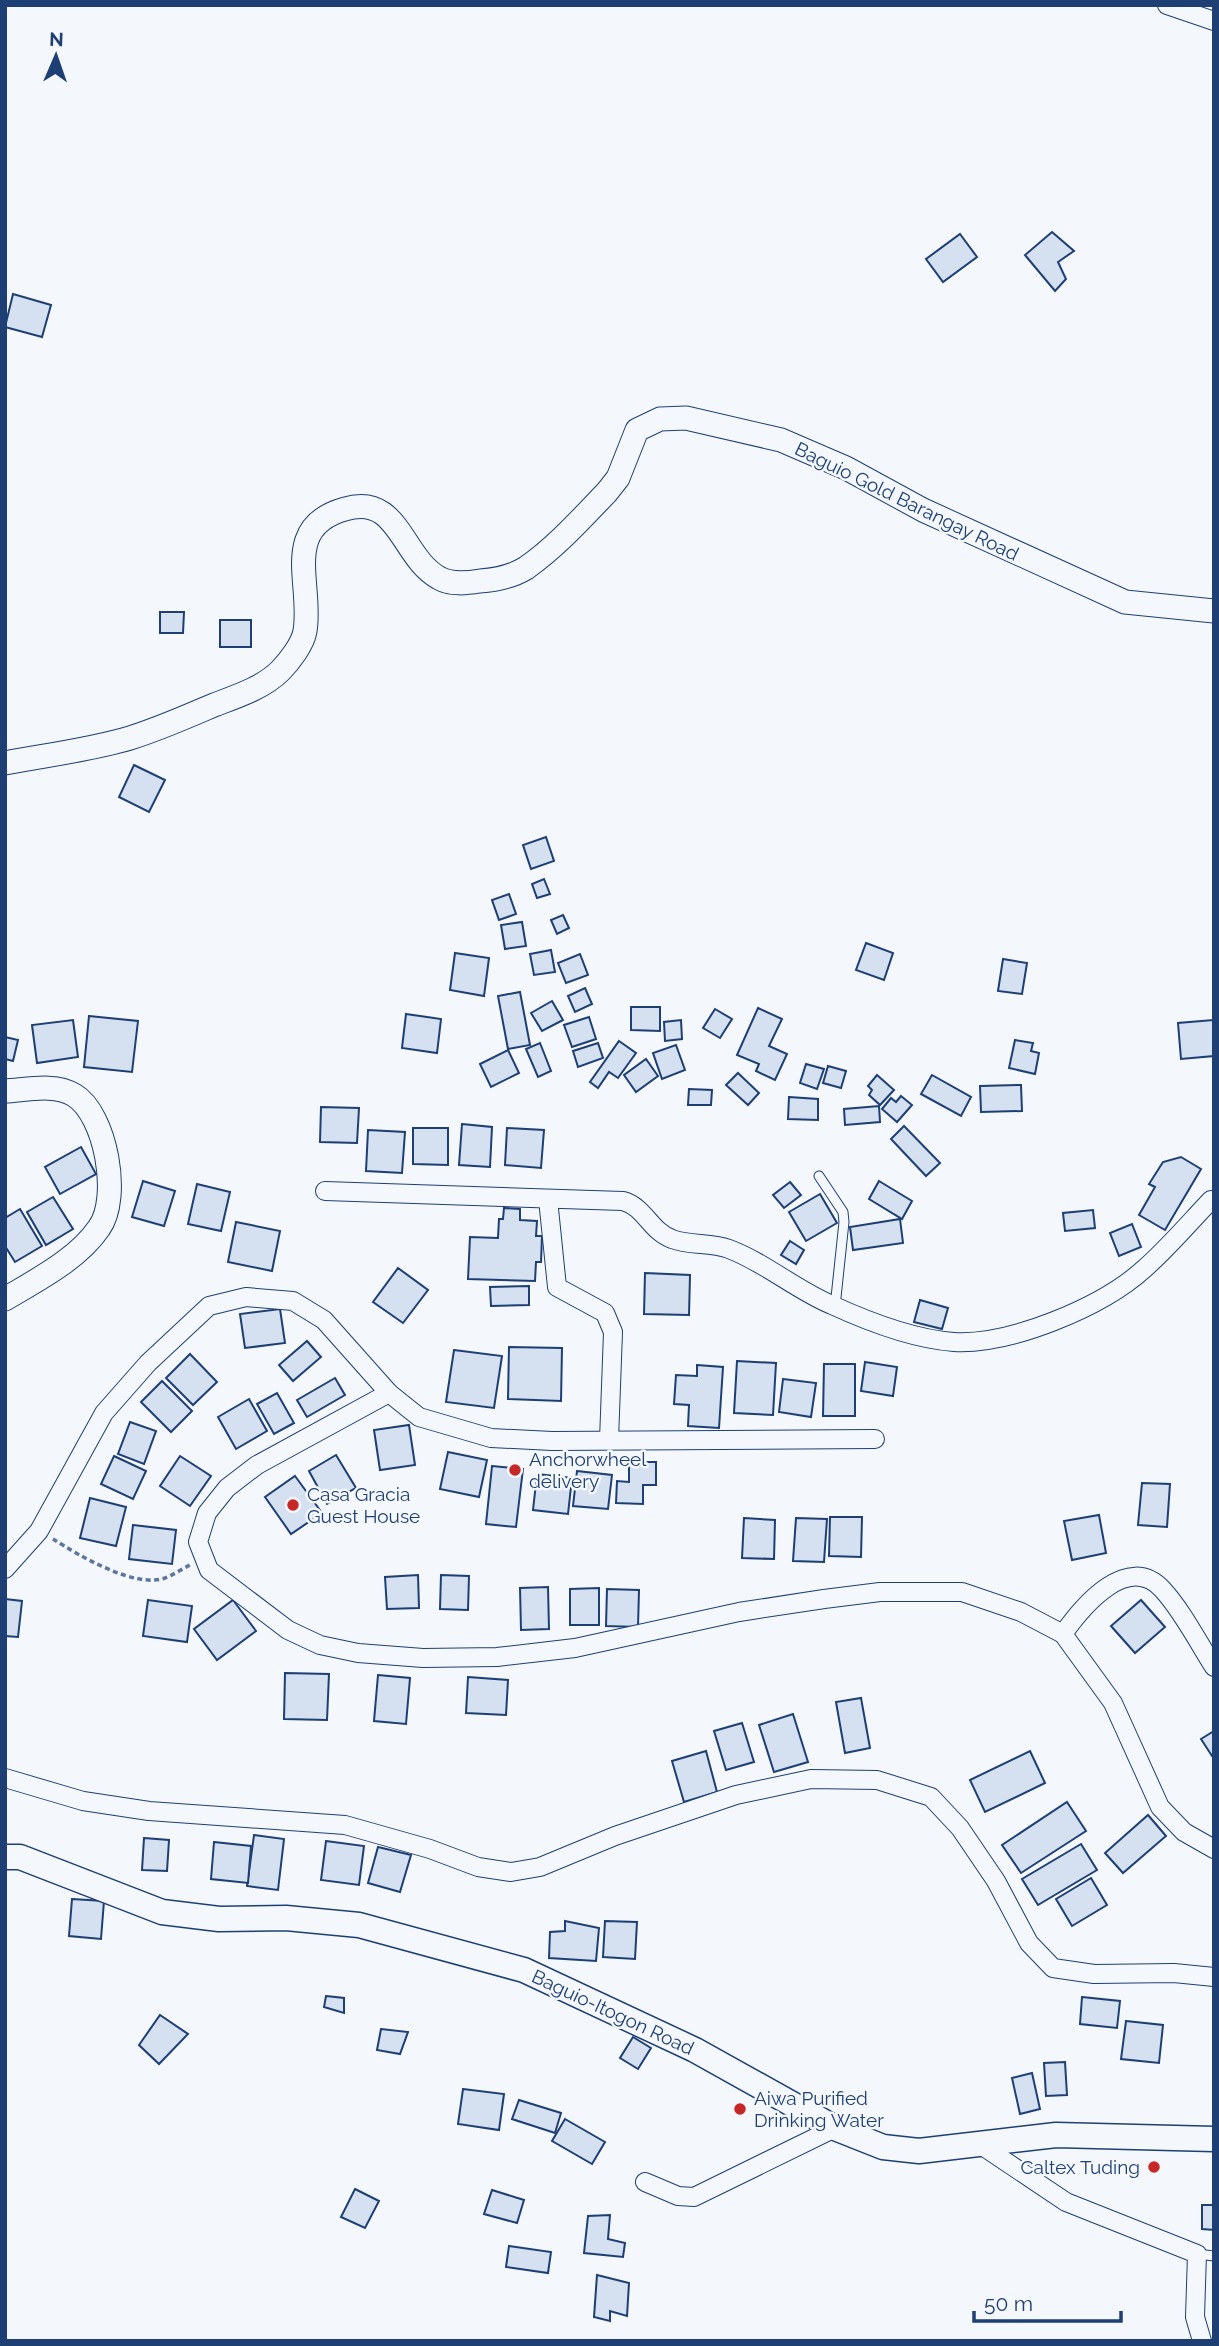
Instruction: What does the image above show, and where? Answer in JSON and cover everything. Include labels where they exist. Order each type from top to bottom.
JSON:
[{"type":"main road","name":"Baguio-Itogon Road","points":[[5,1857],[20,1857],[162,1912],[219,1919],[286,1918],[359,1925],[524,1970],[695,2050],[835,2128],[883,2147],[919,2151],[1055,2135],[1214,2139]]},
{"type":"street","points":[[1167,5],[1214,21]]},
{"type":"street","name":"Baguio Gold Barangay Road","points":[[5,763],[128,738],[233,698],[279,672],[304,635],[307,613],[302,563],[304,546],[310,532],[324,518],[345,509],[365,507],[384,512],[412,551],[440,579],[466,583],[496,580],[524,569],[607,492],[618,478],[637,430],[660,419],[687,418],[781,440],[846,468],[923,510],[1125,602],[1214,611]]},
{"type":"street","points":[[5,1091],[61,1089],[76,1095],[88,1108],[108,1155],[109,1187],[101,1227],[89,1240],[37,1280],[5,1299]]},
{"type":"street","points":[[325,1191],[607,1199],[631,1204],[659,1233],[674,1240],[718,1245],[738,1252],[835,1307],[935,1340],[978,1341],[1011,1334],[1064,1317],[1108,1295],[1143,1270],[1211,1200]]},
{"type":"street","points":[[548,1199],[557,1287],[605,1313],[613,1332],[609,1440]]},
{"type":"street","points":[[5,1569],[39,1531],[104,1413],[156,1353],[209,1306],[246,1297],[293,1301],[324,1320],[389,1393],[419,1417],[491,1438],[875,1439]]},
{"type":"street","points":[[389,1393],[257,1465],[227,1488],[207,1513],[198,1542],[202,1558],[209,1570],[289,1630],[320,1645],[358,1653],[423,1658],[497,1657],[575,1648],[738,1612],[880,1592],[962,1592],[1021,1612],[1063,1634],[1113,1703],[1160,1807],[1184,1832],[1214,1849]]},
{"type":"street","points":[[1063,1634],[1082,1606],[1106,1587],[1125,1579],[1139,1578],[1162,1589],[1214,1667]]},
{"type":"street","points":[[5,1779],[83,1801],[137,1810],[345,1825],[478,1867],[511,1872],[540,1867],[615,1836],[736,1795],[811,1779],[877,1780],[930,1797],[960,1828],[996,1881],[1029,1943],[1054,1968],[1094,1974],[1174,1973],[1214,1977]]},
{"type":"street","points":[[645,2182],[678,2196],[694,2197],[835,2128]]},
{"type":"street","points":[[981,2144],[1066,2202],[1206,2255],[1195,2317],[1202,2341]]},
{"type":"lane","points":[[818,1176],[843,1212],[835,1307]]},
{"type":"path","points":[[39,1531],[88,1561],[126,1576],[163,1580],[202,1558]]},
{"type":"building","points":[[1052,232],[1074,251],[1058,262],[1066,279],[1055,291],[1025,255]]},
{"type":"building","points":[[960,234],[977,257],[943,282],[926,259]]},
{"type":"building","points":[[13,294],[51,305],[42,337],[5,327]]},
{"type":"building","points":[[160,612],[184,612],[183,633],[160,633]]},
{"type":"building","points":[[220,620],[251,620],[251,647],[220,647]]},
{"type":"building","points":[[134,765],[165,780],[149,812],[119,797]]},
{"type":"building","points":[[546,837],[554,861],[531,869],[523,845]]},
{"type":"building","points":[[544,879],[550,894],[537,898],[532,884]]},
{"type":"building","points":[[509,894],[516,914],[499,920],[492,900]]},
{"type":"building","points":[[563,915],[569,928],[557,934],[551,920]]},
{"type":"building","points":[[522,922],[526,946],[505,949],[501,925]]},
{"type":"building","points":[[866,943],[893,953],[884,980],[856,970]]},
{"type":"building","points":[[551,950],[555,972],[534,975],[530,954]]},
{"type":"building","points":[[455,953],[489,958],[484,996],[450,990]]},
{"type":"building","points":[[580,954],[588,975],[566,983],[558,963]]},
{"type":"building","points":[[1003,959],[1027,963],[1022,994],[998,991]]},
{"type":"building","points":[[585,988],[592,1004],[575,1012],[568,996]]},
{"type":"building","points":[[520,992],[530,1045],[508,1049],[498,996]]},
{"type":"building","points":[[552,1001],[563,1020],[542,1031],[531,1013]]},
{"type":"building","points":[[631,1007],[660,1007],[660,1031],[631,1030]]},
{"type":"building","points":[[758,1008],[782,1019],[769,1046],[787,1054],[775,1080],[756,1071],[759,1064],[737,1055]]},
{"type":"building","points":[[715,1009],[732,1019],[720,1038],[703,1028]]},
{"type":"building","points":[[406,1014],[441,1019],[437,1053],[402,1048]]},
{"type":"building","points":[[89,1016],[138,1021],[132,1072],[84,1067]]},
{"type":"building","points":[[589,1017],[596,1039],[572,1047],[564,1025]]},
{"type":"building","points":[[73,1020],[78,1057],[37,1063],[32,1025]]},
{"type":"building","points":[[681,1020],[682,1039],[665,1041],[664,1022]]},
{"type":"building","points":[[1213,1020],[1214,1056],[1181,1059],[1178,1023]]},
{"type":"building","points":[[5,1037],[18,1040],[13,1061],[5,1059]]},
{"type":"building","points":[[1015,1040],[1033,1043],[1031,1051],[1039,1053],[1035,1074],[1009,1068]]},
{"type":"building","points":[[619,1041],[636,1053],[618,1078],[609,1072],[598,1088],[590,1082]]},
{"type":"building","points":[[540,1043],[551,1071],[538,1077],[526,1049]]},
{"type":"building","points":[[598,1043],[603,1058],[578,1067],[573,1051]]},
{"type":"building","points":[[676,1045],[685,1070],[662,1079],[653,1053]]},
{"type":"building","points":[[508,1050],[519,1073],[491,1087],[480,1064]]},
{"type":"building","points":[[646,1059],[658,1076],[636,1092],[624,1075]]},
{"type":"building","points":[[806,1064],[824,1069],[817,1089],[800,1083]]},
{"type":"building","points":[[828,1066],[846,1071],[841,1088],[823,1083]]},
{"type":"building","points":[[738,1073],[759,1093],[748,1105],[726,1085]]},
{"type":"building","points":[[877,1075],[894,1090],[880,1105],[869,1095],[872,1090],[868,1086]]},
{"type":"building","points":[[932,1075],[971,1097],[961,1116],[921,1094]]},
{"type":"building","points":[[1021,1085],[1022,1111],[981,1112],[980,1086]]},
{"type":"building","points":[[689,1089],[712,1090],[711,1105],[688,1105]]},
{"type":"building","points":[[901,1096],[912,1105],[897,1122],[882,1109],[891,1098],[896,1102]]},
{"type":"building","points":[[789,1097],[818,1099],[818,1120],[788,1119]]},
{"type":"building","points":[[879,1106],[880,1122],[845,1125],[844,1109]]},
{"type":"building","points":[[321,1107],[359,1108],[357,1143],[320,1142]]},
{"type":"building","points":[[462,1124],[492,1127],[490,1167],[459,1165]]},
{"type":"building","points":[[904,1126],[940,1163],[926,1176],[891,1139]]},
{"type":"building","points":[[413,1128],[448,1128],[448,1165],[413,1164]]},
{"type":"building","points":[[507,1128],[544,1130],[541,1168],[505,1165]]},
{"type":"building","points":[[368,1130],[405,1132],[402,1173],[366,1171]]},
{"type":"building","points":[[81,1147],[96,1174],[60,1194],[45,1167]]},
{"type":"building","points":[[1181,1157],[1201,1169],[1165,1230],[1139,1215],[1155,1187],[1149,1184],[1163,1162]]},
{"type":"building","points":[[143,1181],[175,1191],[164,1226],[132,1217]]},
{"type":"building","points":[[879,1181],[912,1201],[902,1219],[869,1199]]},
{"type":"building","points":[[790,1182],[801,1195],[784,1208],[773,1195]]},
{"type":"building","points":[[197,1184],[230,1192],[221,1231],[188,1224]]},
{"type":"building","points":[[820,1194],[837,1223],[806,1241],[789,1212]]},
{"type":"building","points":[[53,1197],[73,1229],[46,1245],[27,1212]]},
{"type":"building","points":[[504,1208],[520,1209],[520,1220],[537,1221],[536,1236],[542,1236],[541,1262],[536,1262],[535,1281],[468,1279],[470,1237],[498,1238],[499,1219],[503,1219]]},
{"type":"building","points":[[20,1209],[42,1246],[15,1262],[5,1246],[5,1218]]},
{"type":"building","points":[[1093,1210],[1095,1228],[1065,1231],[1063,1213]]},
{"type":"building","points":[[900,1219],[903,1243],[853,1250],[850,1227]]},
{"type":"building","points":[[236,1222],[280,1231],[272,1271],[228,1262]]},
{"type":"building","points":[[1132,1224],[1141,1247],[1119,1256],[1110,1233]]},
{"type":"building","points":[[790,1241],[804,1250],[796,1264],[781,1255]]},
{"type":"building","points":[[398,1268],[428,1290],[403,1323],[373,1302]]},
{"type":"building","points":[[645,1273],[690,1275],[689,1315],[644,1314]]},
{"type":"building","points":[[529,1286],[529,1305],[491,1306],[490,1287]]},
{"type":"building","points":[[920,1300],[948,1308],[942,1329],[914,1322]]},
{"type":"building","points":[[280,1309],[285,1343],[245,1348],[240,1314]]},
{"type":"building","points":[[307,1341],[321,1357],[293,1381],[279,1365]]},
{"type":"building","points":[[509,1347],[562,1348],[561,1401],[508,1399]]},
{"type":"building","points":[[454,1350],[502,1356],[494,1408],[446,1402]]},
{"type":"building","points":[[190,1354],[217,1382],[193,1405],[166,1378]]},
{"type":"building","points":[[737,1361],[776,1363],[773,1415],[734,1413]]},
{"type":"building","points":[[865,1362],[897,1367],[893,1396],[861,1391]]},
{"type":"building","points":[[824,1364],[855,1364],[855,1416],[823,1416]]},
{"type":"building","points":[[697,1365],[723,1367],[719,1428],[688,1426],[689,1405],[674,1404],[676,1375],[697,1376]]},
{"type":"building","points":[[335,1378],[345,1395],[307,1417],[297,1400]]},
{"type":"building","points":[[783,1379],[816,1383],[811,1417],[779,1412]]},
{"type":"building","points":[[162,1381],[192,1411],[171,1432],[141,1402]]},
{"type":"building","points":[[277,1393],[294,1423],[274,1434],[257,1404]]},
{"type":"building","points":[[249,1399],[267,1431],[236,1449],[218,1417]]},
{"type":"building","points":[[130,1422],[156,1431],[144,1464],[118,1454]]},
{"type":"building","points":[[409,1425],[415,1465],[380,1470],[374,1430]]},
{"type":"building","points":[[448,1452],[487,1460],[479,1497],[440,1489]]},
{"type":"building","points":[[336,1455],[356,1488],[327,1504],[309,1471]]},
{"type":"building","points":[[114,1456],[146,1471],[133,1499],[101,1484]]},
{"type":"building","points":[[180,1456],[211,1476],[190,1506],[160,1486]]},
{"type":"building","points":[[629,1462],[656,1462],[656,1485],[643,1485],[643,1504],[616,1503],[617,1481],[629,1482]]},
{"type":"building","points":[[492,1466],[523,1469],[516,1527],[486,1524]]},
{"type":"building","points":[[577,1471],[612,1475],[608,1509],[573,1506]]},
{"type":"building","points":[[537,1474],[572,1478],[568,1514],[533,1510]]},
{"type":"building","name":"Casa Gracia Guest House","points":[[295,1476],[322,1513],[291,1534],[265,1497]]},
{"type":"building","points":[[1142,1483],[1170,1484],[1167,1527],[1138,1525]]},
{"type":"building","points":[[90,1498],[126,1507],[116,1546],[80,1538]]},
{"type":"building","points":[[1099,1515],[1106,1553],[1072,1560],[1064,1521]]},
{"type":"building","points":[[830,1517],[862,1517],[861,1557],[829,1556]]},
{"type":"building","points":[[744,1518],[775,1520],[774,1559],[742,1558]]},
{"type":"building","points":[[796,1518],[827,1519],[824,1562],[793,1561]]},
{"type":"building","points":[[133,1525],[176,1530],[172,1564],[129,1559]]},
{"type":"building","points":[[418,1575],[419,1608],[387,1609],[385,1577]]},
{"type":"building","points":[[441,1575],[469,1576],[468,1610],[440,1609]]},
{"type":"building","points":[[548,1587],[549,1629],[521,1630],[520,1588]]},
{"type":"building","points":[[599,1588],[599,1625],[570,1625],[570,1589]]},
{"type":"building","points":[[607,1589],[639,1590],[638,1627],[606,1626]]},
{"type":"building","points":[[5,1599],[22,1601],[18,1637],[5,1636]]},
{"type":"building","points":[[148,1600],[192,1606],[187,1642],[143,1636]]},
{"type":"building","points":[[233,1600],[256,1631],[217,1660],[194,1629]]},
{"type":"building","points":[[1141,1600],[1165,1627],[1135,1653],[1111,1626]]},
{"type":"building","points":[[285,1673],[329,1674],[327,1720],[284,1719]]},
{"type":"building","points":[[378,1675],[410,1678],[406,1724],[374,1721]]},
{"type":"building","points":[[468,1677],[508,1680],[506,1715],[466,1713]]},
{"type":"building","points":[[861,1698],[870,1748],[845,1753],[836,1702]]},
{"type":"building","points":[[793,1714],[808,1762],[774,1772],[759,1725]]},
{"type":"building","points":[[742,1723],[754,1762],[726,1770],[714,1731]]},
{"type":"building","points":[[1214,1731],[1214,1759],[1201,1739]]},
{"type":"building","points":[[706,1751],[717,1792],[684,1802],[672,1761]]},
{"type":"building","points":[[1030,1751],[1045,1783],[985,1812],[970,1780]]},
{"type":"building","points":[[1067,1802],[1086,1831],[1021,1873],[1002,1845]]},
{"type":"building","points":[[1148,1815],[1166,1836],[1123,1873],[1105,1853]]},
{"type":"building","points":[[254,1835],[284,1839],[278,1890],[247,1886]]},
{"type":"building","points":[[144,1838],[169,1840],[167,1871],[142,1870]]},
{"type":"building","points":[[326,1841],[364,1846],[359,1885],[321,1880]]},
{"type":"building","points":[[214,1842],[251,1846],[248,1883],[211,1879]]},
{"type":"building","points":[[1081,1844],[1097,1870],[1038,1905],[1022,1879]]},
{"type":"building","points":[[378,1847],[411,1855],[400,1892],[368,1883]]},
{"type":"building","points":[[1091,1878],[1107,1905],[1072,1926],[1056,1899]]},
{"type":"building","points":[[72,1899],[104,1901],[101,1939],[69,1936]]},
{"type":"building","points":[[565,1921],[599,1928],[596,1961],[549,1958],[550,1932],[565,1931]]},
{"type":"building","points":[[605,1921],[637,1922],[635,1959],[603,1957]]},
{"type":"building","points":[[326,1996],[344,1998],[344,2013],[324,2007]]},
{"type":"building","points":[[1082,1997],[1120,2001],[1117,2028],[1080,2024]]},
{"type":"building","points":[[160,2015],[188,2034],[159,2064],[139,2045]]},
{"type":"building","points":[[1126,2021],[1163,2025],[1159,2063],[1121,2059]]},
{"type":"building","points":[[381,2029],[408,2032],[400,2054],[377,2050]]},
{"type":"building","points":[[633,2037],[651,2048],[638,2069],[620,2058]]},
{"type":"building","points":[[1065,2062],[1067,2095],[1046,2096],[1044,2063]]},
{"type":"building","points":[[1032,2073],[1040,2109],[1020,2114],[1012,2078]]},
{"type":"building","points":[[463,2089],[504,2094],[499,2130],[458,2124]]},
{"type":"building","points":[[519,2100],[561,2113],[555,2133],[512,2119]]},
{"type":"building","points":[[565,2119],[605,2142],[592,2164],[552,2141]]},
{"type":"building","points":[[355,2189],[379,2201],[365,2228],[341,2217]]},
{"type":"building","points":[[492,2190],[524,2200],[517,2223],[484,2214]]},
{"type":"building","points":[[1202,2205],[1214,2205],[1214,2230],[1202,2229]]},
{"type":"building","points":[[610,2215],[608,2239],[625,2243],[623,2257],[584,2253],[588,2216]]},
{"type":"building","points":[[509,2246],[551,2252],[548,2273],[506,2267]]},
{"type":"building","points":[[597,2275],[629,2283],[627,2316],[610,2311],[610,2321],[594,2317]]},
{"type":"place","name":"Anchorwheel delivery","points":[[515,1470]]},
{"type":"place","name":"Casa Gracia Guest House","points":[[293,1505]]},
{"type":"place","name":"Aiwa Purified Drinking Water","points":[[740,2109]]},
{"type":"place","name":"Caltex Tuding","points":[[1154,2167]]}]
